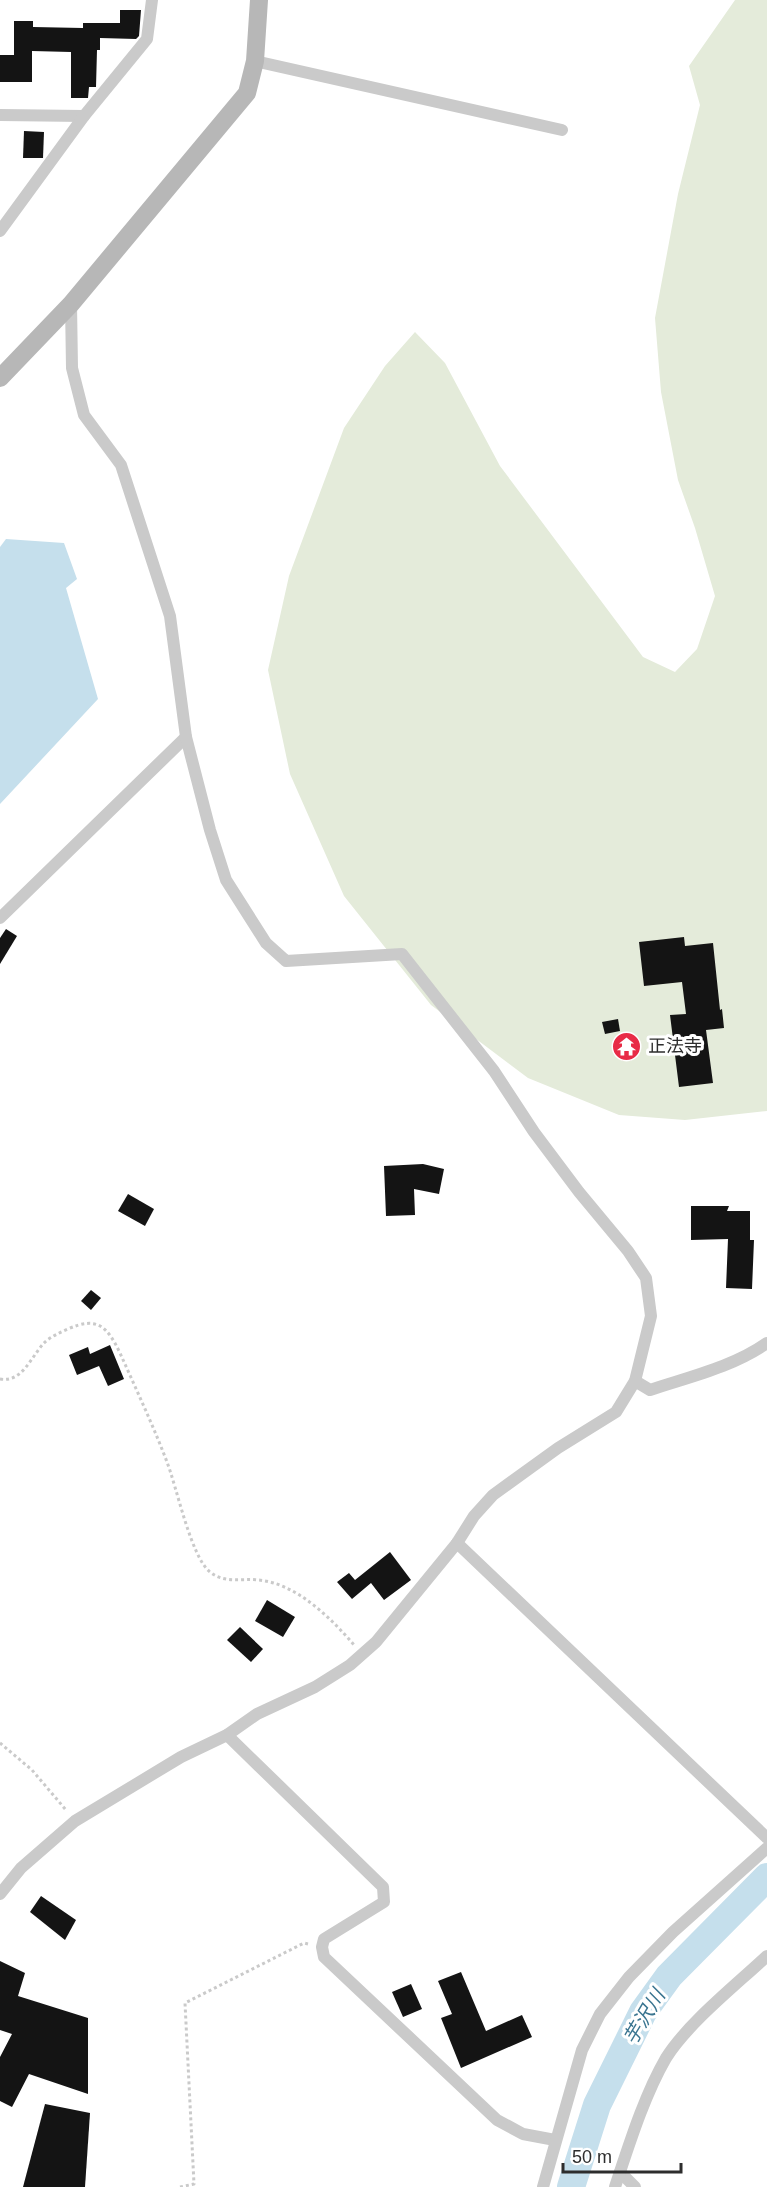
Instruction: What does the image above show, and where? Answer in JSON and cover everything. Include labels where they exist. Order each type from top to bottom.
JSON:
[{"type":"street","points":[[0,231],[84,116],[147,39],[152,0]]},
{"type":"street","points":[[0,378],[71,304],[247,93],[255,61],[259,0]]},
{"type":"street","points":[[255,61],[562,130]]},
{"type":"street","points":[[0,115],[84,116]]},
{"type":"street","points":[[0,1894],[21,1868],[75,1821],[182,1757],[227,1735],[257,1714],[315,1687],[350,1665],[376,1642],[457,1544],[474,1516],[493,1495],[558,1448],[616,1412],[635,1381],[651,1316],[646,1278],[628,1251],[579,1192],[534,1132],[494,1071],[402,954],[286,961],[266,943],[226,880],[210,830],[186,737],[170,616],[121,465],[84,415],[72,368],[71,304]]},
{"type":"street","points":[[0,918],[186,737]]},
{"type":"street","points":[[635,1381],[650,1390],[729,1363],[767,1343]]},
{"type":"street","points":[[457,1544],[767,1838]]},
{"type":"street","points":[[227,1735],[383,1887],[384,1902],[324,1939],[322,1947],[324,1958],[497,2120],[523,2133],[555,2140]]},
{"type":"street","points":[[543,2187],[582,2050],[600,2014],[629,1977],[673,1932],[767,1848]]},
{"type":"street","points":[[615,2187],[651,2089],[667,2058],[685,2033],[767,1956]]},
{"type":"street","points":[[620,2172],[635,2187]]},
{"type":"path","points":[[0,1379],[17,1376],[44,1343],[55,1335],[79,1324],[92,1322],[102,1326],[113,1338],[162,1452],[183,1508],[195,1551],[202,1565],[222,1579],[258,1580],[278,1585],[308,1600],[340,1629],[362,1654]]},
{"type":"path","points":[[0,1743],[32,1770],[75,1821]]},
{"type":"path","points":[[180,2187],[194,2184],[185,2003],[304,1944],[322,1947]]},
{"type":"green space","points":[[735,0],[767,0],[767,1111],[685,1120],[619,1115],[528,1078],[431,1005],[344,896],[290,774],[268,670],[289,576],[344,428],[385,366],[415,332],[445,363],[500,466],[643,657],[675,672],[697,649],[715,596],[678,480],[661,392],[655,318],[678,194],[700,105],[689,66]]},
{"type":"water","points":[[6,539],[64,543],[77,579],[66,588],[98,699],[0,804],[0,547]]},
{"type":"building","points":[[120,10],[141,10],[139,36],[136,39],[100,38],[100,50],[97,50],[96,87],[89,87],[88,98],[71,98],[71,52],[32,51],[32,82],[0,82],[0,55],[14,55],[14,21],[33,21],[33,27],[83,28],[83,23],[120,23]]},
{"type":"building","points":[[24,131],[44,132],[43,158],[23,158]]},
{"type":"building","points":[[6,929],[17,936],[0,964],[0,938]]},
{"type":"building","points":[[684,937],[685,946],[713,943],[724,1028],[706,1030],[713,1083],[679,1087],[670,1015],[686,1014],[682,982],[644,986],[639,942]]},
{"type":"building","points":[[618,1019],[620,1031],[605,1034],[602,1022]]},
{"type":"building","points":[[423,1164],[444,1169],[439,1194],[414,1189],[415,1215],[386,1216],[384,1166]]},
{"type":"building","points":[[128,1194],[154,1209],[145,1226],[118,1211]]},
{"type":"building","points":[[691,1206],[729,1206],[727,1211],[750,1211],[750,1240],[754,1240],[752,1289],[726,1288],[728,1239],[691,1240]]},
{"type":"building","points":[[91,1290],[101,1298],[91,1310],[81,1301]]},
{"type":"building","points":[[110,1345],[124,1379],[108,1386],[99,1366],[77,1375],[69,1355],[88,1347],[90,1354]]},
{"type":"building","points":[[390,1552],[411,1580],[384,1600],[371,1583],[352,1599],[337,1582],[349,1573],[355,1580]]},
{"type":"building","points":[[267,1600],[295,1617],[283,1637],[255,1621]]},
{"type":"building","points":[[240,1627],[263,1649],[251,1662],[227,1640]]},
{"type":"building","points":[[41,1896],[76,1920],[65,1940],[30,1912]]},
{"type":"building","points":[[0,1961],[25,1973],[18,1996],[88,2018],[88,2094],[29,2074],[12,2107],[0,2101],[0,2057],[12,2034],[0,2030]]},
{"type":"building","points":[[461,1972],[486,2031],[522,2015],[532,2037],[461,2068],[441,2018],[452,2014],[438,1981]]},
{"type":"building","points":[[411,1984],[422,2009],[403,2017],[392,1992]]},
{"type":"building","points":[[45,2104],[90,2113],[85,2187],[23,2187]]},
{"type":"waterway","name":"芋沢川","points":[[571,2187],[597,2105],[643,2012],[669,1976],[767,1877]]},
{"type":"place","name":"正法寺","points":[[627,1046]]}]
